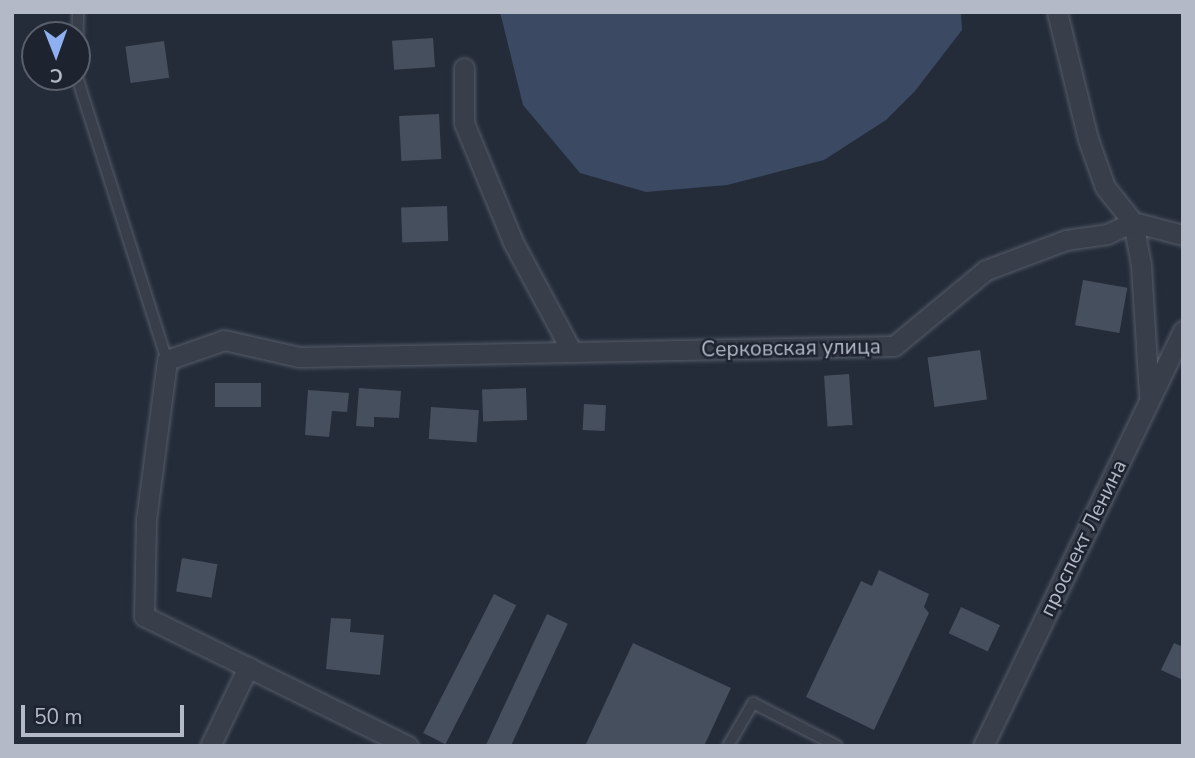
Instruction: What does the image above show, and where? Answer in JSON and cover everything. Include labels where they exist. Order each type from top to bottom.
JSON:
[{"type":"street","points":[[1057,12],[1088,139],[1105,187],[1133,222],[1141,265],[1149,400]]},
{"type":"street","points":[[464,68],[464,124],[513,242],[572,352]]},
{"type":"street","points":[[1133,222],[1183,235]]},
{"type":"street","name":"Серковская улица","points":[[167,360],[224,340],[299,357],[894,346],[986,270],[1066,240],[1107,234],[1133,222]]},
{"type":"street","name":"проспект Ленина","points":[[984,746],[1183,331]]},
{"type":"street","points":[[167,360],[146,520],[144,616],[408,746]]},
{"type":"street","points":[[210,746],[248,667]]},
{"type":"lane","points":[[82,91],[167,360]]},
{"type":"lane","points":[[728,746],[753,703],[838,746]]},
{"type":"water","points":[[500,12],[961,12],[962,30],[915,91],[886,120],[824,160],[727,185],[646,192],[580,173],[523,105]]},
{"type":"building","points":[[433,38],[435,67],[394,70],[392,41]]},
{"type":"building","points":[[164,41],[169,78],[131,83],[125,46]]},
{"type":"building","points":[[439,114],[441,159],[401,161],[399,116]]},
{"type":"building","points":[[447,206],[448,241],[402,243],[401,208]]},
{"type":"building","points":[[1083,280],[1127,288],[1119,333],[1075,325]]},
{"type":"building","points":[[980,350],[987,400],[934,407],[928,357]]},
{"type":"building","points":[[849,374],[853,425],[828,427],[824,376]]},
{"type":"building","points":[[215,383],[261,383],[261,407],[215,407]]},
{"type":"building","points":[[359,388],[401,391],[399,418],[374,417],[374,427],[356,426]]},
{"type":"building","points":[[526,388],[527,420],[483,422],[482,390]]},
{"type":"building","points":[[308,390],[349,393],[347,412],[332,411],[329,437],[305,435]]},
{"type":"building","points":[[584,404],[606,405],[605,431],[583,430]]},
{"type":"building","points":[[431,407],[479,410],[477,442],[429,439]]},
{"type":"building","points":[[182,558],[217,564],[212,598],[176,591]]},
{"type":"building","points":[[879,570],[929,594],[924,607],[929,613],[874,730],[806,697],[861,581],[872,586]]},
{"type":"building","points":[[494,594],[516,605],[445,744],[423,733]]},
{"type":"building","points":[[961,607],[1000,625],[988,651],[949,633]]},
{"type":"building","points":[[547,614],[568,624],[511,746],[486,745]]},
{"type":"building","points":[[331,618],[351,619],[350,632],[384,635],[380,675],[326,669]]},
{"type":"building","points":[[633,643],[731,688],[704,746],[585,746]]},
{"type":"building","points":[[1174,643],[1183,647],[1183,680],[1161,670]]}]
